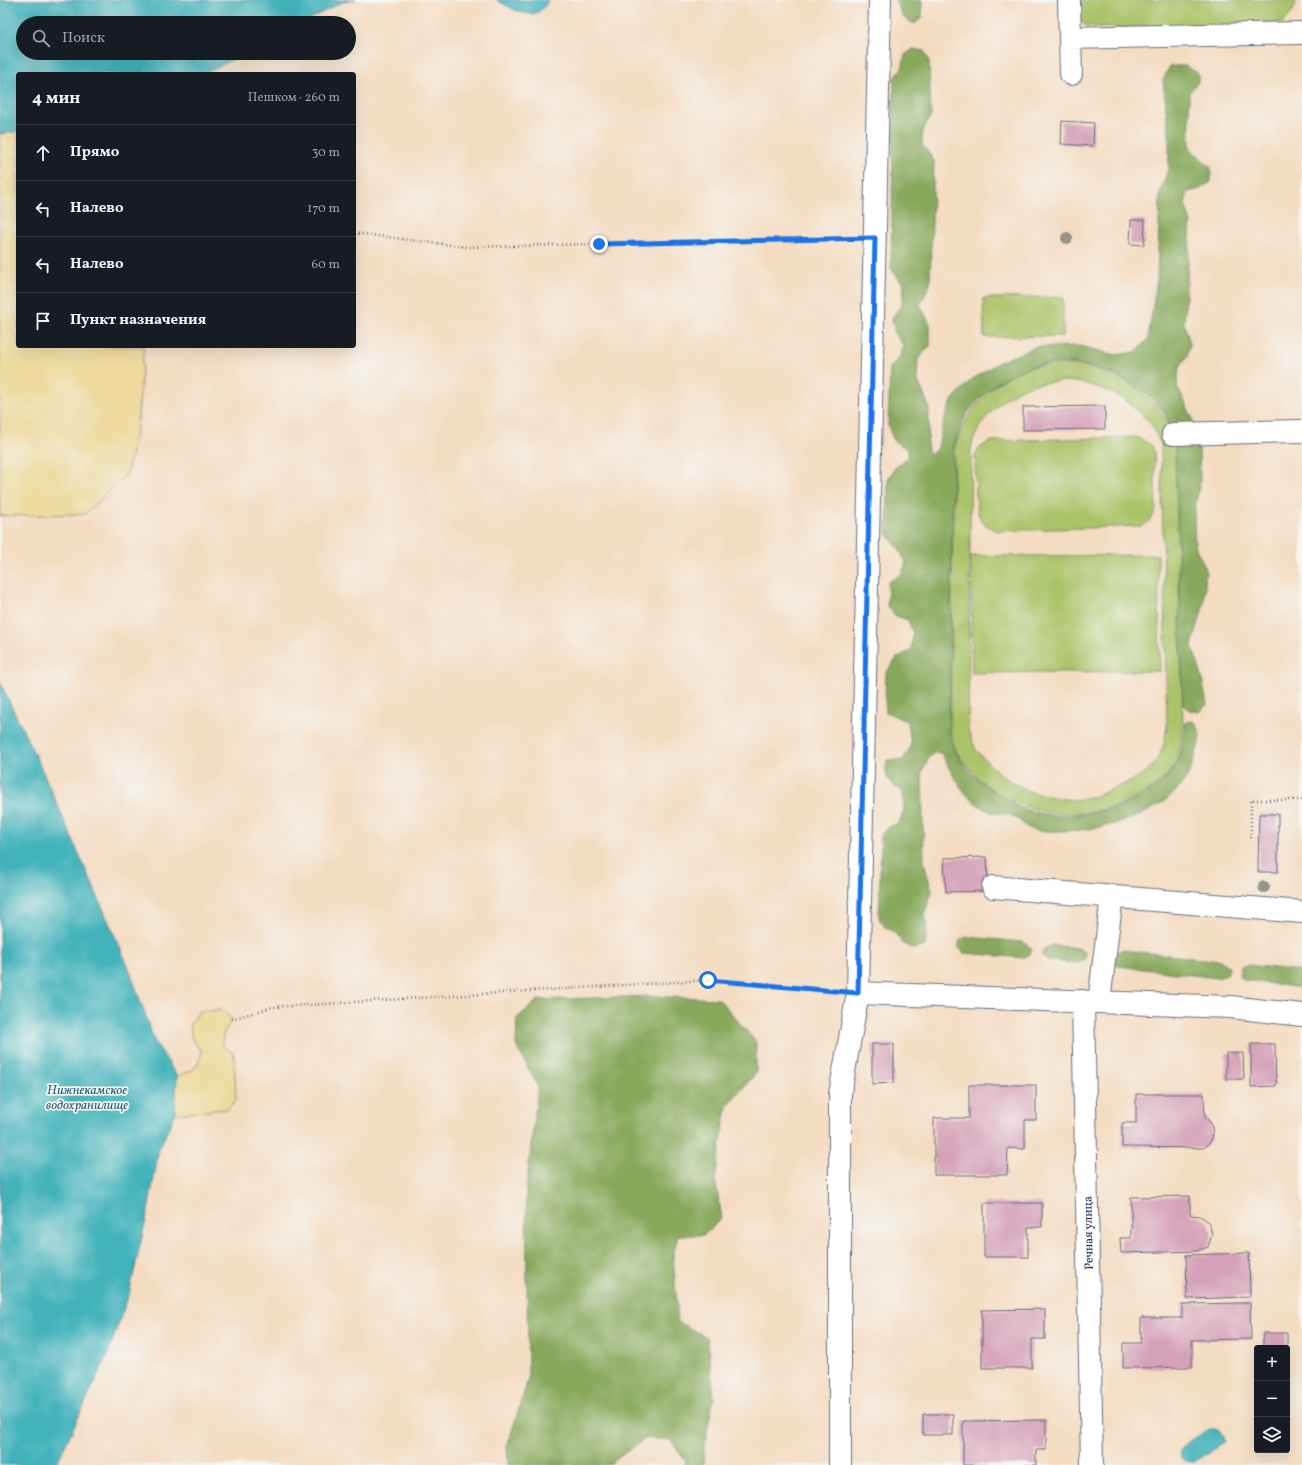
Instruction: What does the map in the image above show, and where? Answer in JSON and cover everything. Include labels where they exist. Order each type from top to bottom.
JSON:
[{"type":"street","points":[[840,1465],[840,1094],[858,993],[880,0]]},
{"type":"street","points":[[1069,0],[1071,74]]},
{"type":"street","points":[[1070,38],[1302,33]]},
{"type":"street","points":[[1173,434],[1302,431]]},
{"type":"street","points":[[993,887],[1302,912]]},
{"type":"street","name":"Речная улица","points":[[1092,1465],[1091,1001],[1112,896]]},
{"type":"street","points":[[858,993],[1230,1007],[1302,1015]]},
{"type":"path","points":[[141,67],[142,72]]},
{"type":"path","points":[[356,232],[467,246],[875,238]]},
{"type":"path","points":[[1252,838],[1251,800],[1302,800]]},
{"type":"path","points":[[232,1019],[273,1007],[708,980],[858,993]]},
{"type":"green space","points":[[895,0],[922,0],[922,18],[914,24],[903,17]]},
{"type":"green space","points":[[1076,0],[1296,0],[1292,13],[1283,23],[1098,28],[1087,27],[1080,21]]},
{"type":"green space","points":[[913,49],[924,51],[929,61],[931,116],[923,129],[922,144],[934,161],[930,284],[920,305],[930,324],[930,346],[918,359],[917,378],[929,407],[927,450],[931,454],[938,447],[944,420],[953,399],[971,380],[999,362],[1035,347],[1080,346],[1116,355],[1135,352],[1148,339],[1157,279],[1160,195],[1169,166],[1169,135],[1163,80],[1170,66],[1185,66],[1198,73],[1198,82],[1189,93],[1190,148],[1211,168],[1211,182],[1200,189],[1188,192],[1185,204],[1191,223],[1184,323],[1190,344],[1187,356],[1179,367],[1177,386],[1193,419],[1199,448],[1200,481],[1194,515],[1195,546],[1206,569],[1204,603],[1192,646],[1201,673],[1207,705],[1199,712],[1189,710],[1183,704],[1175,445],[1170,424],[1154,401],[1139,388],[1108,372],[1086,365],[1064,363],[1043,364],[1022,370],[1003,379],[985,393],[966,416],[953,450],[949,731],[954,749],[961,760],[974,776],[984,785],[1007,800],[1027,810],[1051,815],[1088,814],[1112,808],[1131,802],[1154,788],[1161,783],[1177,762],[1184,739],[1185,724],[1189,721],[1195,722],[1199,728],[1200,734],[1193,762],[1185,780],[1172,794],[1157,806],[1138,816],[1119,823],[1079,830],[1035,831],[1010,815],[995,813],[978,805],[960,786],[942,754],[936,752],[929,757],[922,773],[924,862],[932,892],[925,913],[927,932],[925,946],[914,949],[903,944],[895,933],[884,926],[879,918],[881,834],[889,827],[899,823],[904,810],[903,792],[893,785],[888,779],[886,771],[887,760],[903,760],[911,745],[908,722],[886,712],[885,702],[886,673],[897,658],[911,650],[913,634],[908,620],[896,616],[887,607],[888,582],[902,574],[906,562],[899,549],[887,534],[888,479],[895,468],[908,457],[908,449],[894,441],[888,426],[890,367],[899,358],[903,345],[895,334],[892,318],[902,304],[904,285],[891,269],[894,78],[902,69],[905,55]]},
{"type":"green space","points":[[1063,297],[1063,336],[984,337],[983,298]]},
{"type":"green space","points":[[1062,364],[1078,365],[1099,370],[1128,383],[1142,392],[1163,416],[1175,445],[1183,723],[1181,744],[1178,755],[1170,772],[1151,789],[1121,804],[1103,810],[1084,813],[1047,812],[1011,801],[994,791],[979,779],[961,759],[956,751],[950,730],[954,449],[971,412],[979,401],[998,383],[1027,368]],"holes":[[[1068,381],[1109,391],[1127,401],[1151,424],[1161,444],[1167,727],[1163,748],[1154,765],[1136,779],[1096,796],[1073,800],[1028,791],[1007,779],[990,765],[976,750],[968,730],[971,449],[973,440],[986,418],[999,404],[1013,393],[1029,386],[1048,382]]]},
{"type":"green space","points":[[1137,437],[1151,445],[1154,452],[1156,508],[1154,514],[1143,526],[997,531],[986,525],[981,520],[976,499],[975,457],[979,449],[988,442]]},
{"type":"green space","points":[[1158,555],[1160,671],[972,673],[971,556]]},
{"type":"green space","points":[[967,937],[1024,942],[1031,948],[1031,953],[1025,958],[964,953],[958,947],[960,940]]},
{"type":"green space","points":[[1052,945],[1078,948],[1085,952],[1085,958],[1079,963],[1047,961],[1042,955],[1044,949]]},
{"type":"green space","points":[[1122,950],[1221,961],[1229,967],[1227,975],[1217,978],[1118,966],[1113,960],[1115,953]]},
{"type":"green space","points":[[1248,965],[1302,971],[1302,988],[1243,980],[1239,974],[1241,967]]},
{"type":"green space","points":[[649,996],[719,999],[756,1042],[756,1073],[727,1106],[715,1179],[722,1218],[704,1235],[678,1235],[673,1255],[678,1322],[707,1337],[714,1397],[704,1447],[703,1465],[685,1465],[686,1462],[671,1440],[646,1438],[608,1465],[508,1465],[507,1446],[528,1380],[526,1190],[538,1086],[516,1045],[517,1018],[538,1000]]},
{"type":"sand","points":[[16,131],[16,348],[144,348],[137,428],[127,474],[85,514],[0,516],[0,134]]},
{"type":"sand","points":[[222,1010],[232,1019],[223,1034],[222,1045],[234,1054],[236,1100],[227,1109],[175,1114],[177,1076],[194,1068],[199,1062],[202,1052],[192,1039],[190,1024],[200,1011]]},
{"type":"water","points":[[0,0],[356,0],[342,2],[316,16],[16,16],[16,60],[231,60],[208,72],[16,72],[16,131],[0,134]]},
{"type":"water","points":[[496,0],[548,0],[543,8],[538,12],[531,14],[517,11]]},
{"type":"water","name":"Нижнекамское водохранилище","points":[[0,682],[43,772],[129,968],[154,1040],[177,1076],[175,1114],[159,1149],[148,1211],[129,1294],[107,1356],[56,1465],[0,1465]]},
{"type":"water","points":[[1211,1429],[1221,1432],[1224,1443],[1193,1462],[1187,1462],[1183,1459],[1180,1454],[1181,1449],[1195,1437]]},
{"type":"building","points":[[1062,121],[1094,123],[1093,146],[1061,144]]},
{"type":"building","points":[[1131,220],[1145,220],[1144,245],[1130,244]]},
{"type":"building","points":[[1105,406],[1105,429],[1023,430],[1023,407]]},
{"type":"building","points":[[1259,814],[1278,814],[1278,872],[1258,872]]},
{"type":"building","points":[[987,857],[988,891],[946,892],[944,858]]},
{"type":"building","points":[[872,1044],[894,1044],[894,1083],[872,1084]]},
{"type":"building","points":[[1251,1044],[1275,1044],[1276,1086],[1251,1087]]},
{"type":"building","points":[[1226,1053],[1243,1053],[1244,1079],[1226,1079]]},
{"type":"building","points":[[969,1085],[1036,1085],[1036,1120],[1025,1120],[1025,1149],[1008,1148],[1007,1175],[934,1175],[934,1118],[969,1118]]},
{"type":"building","points":[[1136,1094],[1204,1094],[1205,1117],[1211,1123],[1213,1133],[1211,1141],[1204,1148],[1122,1147],[1122,1123],[1136,1123]]},
{"type":"building","points":[[1190,1196],[1190,1215],[1200,1216],[1209,1222],[1212,1235],[1208,1247],[1197,1251],[1121,1253],[1120,1238],[1131,1238],[1131,1197]]},
{"type":"building","points":[[984,1203],[1042,1203],[1042,1227],[1028,1227],[1028,1257],[984,1257]]},
{"type":"building","points":[[1249,1253],[1250,1297],[1187,1299],[1186,1255]]},
{"type":"building","points":[[1250,1303],[1251,1339],[1192,1340],[1192,1367],[1123,1368],[1123,1343],[1141,1343],[1141,1318],[1182,1318],[1182,1304]]},
{"type":"building","points":[[1045,1309],[1045,1339],[1032,1339],[1032,1368],[982,1368],[982,1310]]},
{"type":"building","points":[[1263,1333],[1287,1333],[1287,1345],[1263,1345]]},
{"type":"building","points":[[923,1414],[953,1414],[953,1435],[923,1435]]},
{"type":"building","points":[[1046,1420],[1046,1450],[1036,1450],[1036,1465],[963,1465],[963,1421]]},
{"type":"route","points":[[599,244],[875,238],[858,993],[708,980]]}]
